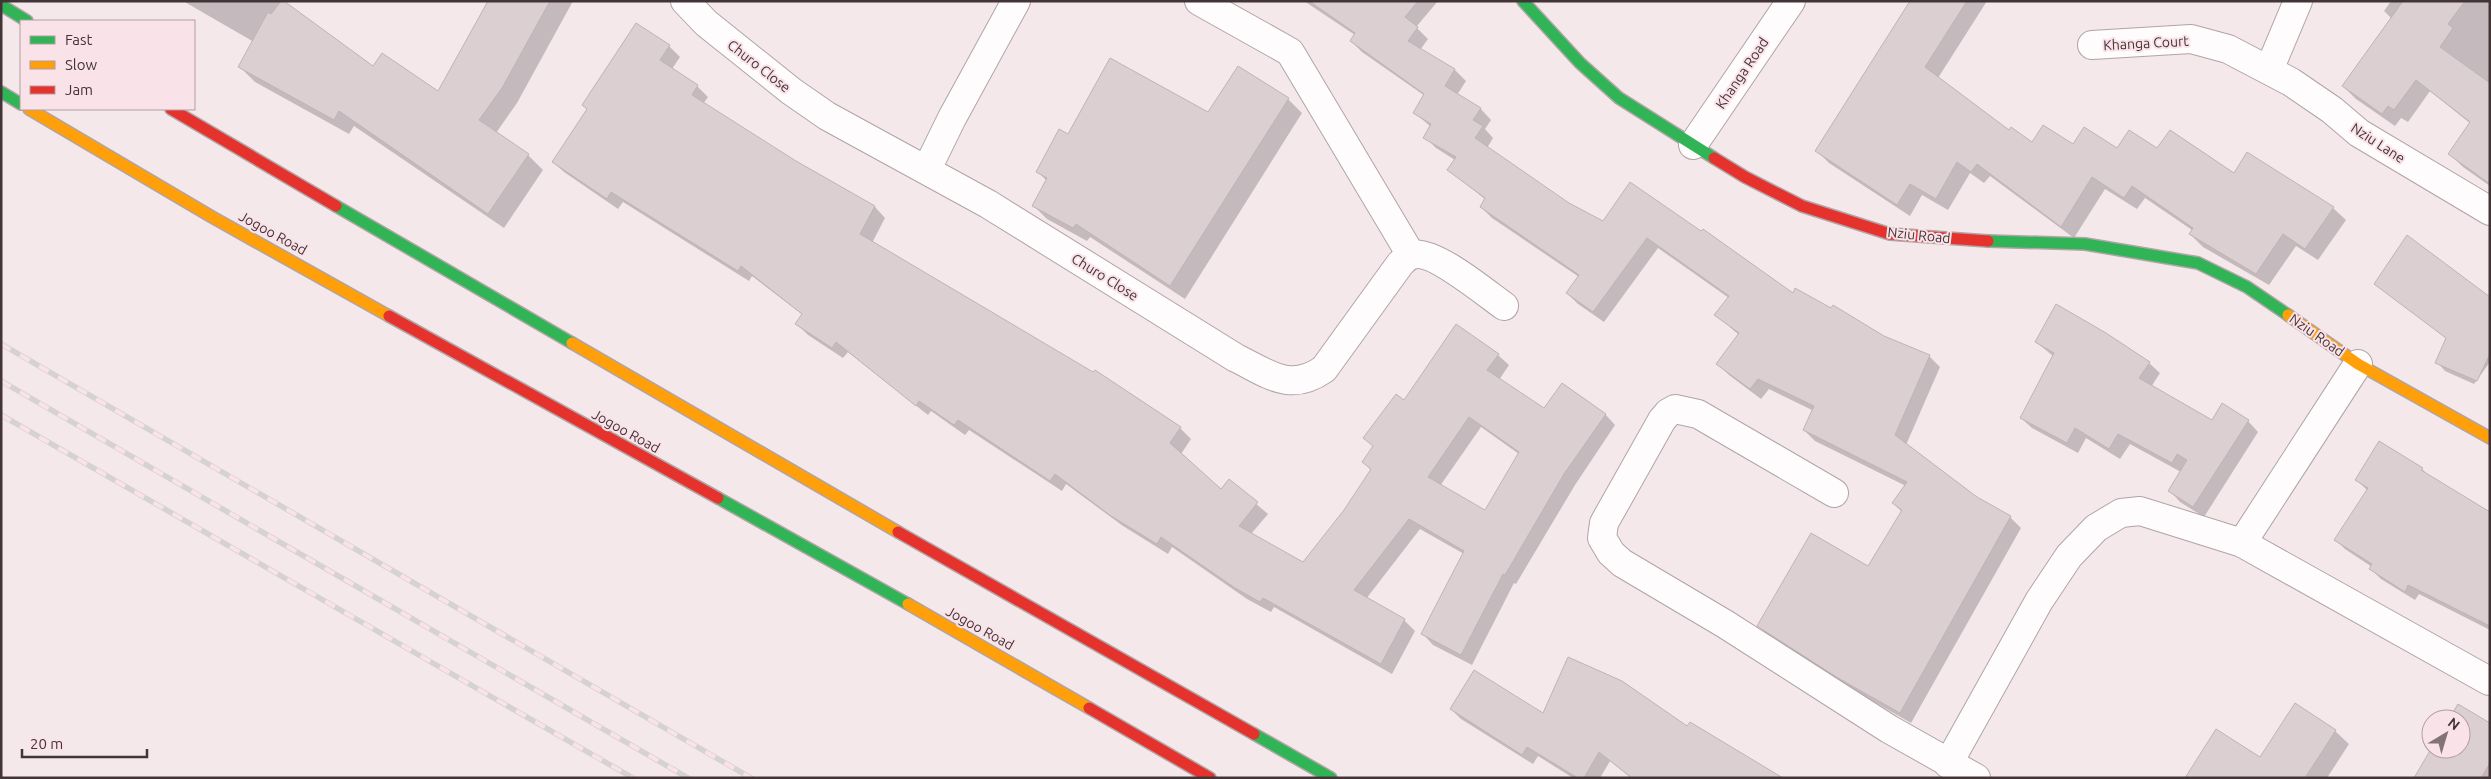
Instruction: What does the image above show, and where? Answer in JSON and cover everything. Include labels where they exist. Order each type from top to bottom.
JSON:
[{"type":"main road","name":"Nziu Road","points":[[1523,1],[1580,63],[1619,98],[1745,177],[1802,206],[1890,234],[1995,242],[2085,244],[2198,263],[2247,287],[2358,364],[2490,438]]},
{"type":"main road","points":[[1,5],[26,20]]},
{"type":"main road","points":[[1,92],[20,103]]},
{"type":"main road","name":"Jogoo Road","points":[[31,110],[212,217],[889,594],[1210,778]]},
{"type":"main road","points":[[173,110],[829,493],[1331,778]]},
{"type":"street","name":"Churo Close","points":[[685,1],[706,24],[791,91],[827,116],[927,169],[1236,358],[1273,376],[1294,382],[1310,379],[1324,369],[1400,264],[1411,255]]},
{"type":"street","points":[[927,169],[952,118],[1016,1]]},
{"type":"street","points":[[1199,1],[1290,52],[1411,255],[1422,254],[1436,260],[1504,306]]},
{"type":"street","name":"Khanga Road","points":[[1693,145],[1791,1]]},
{"type":"street","points":[[2269,70],[2298,1]]},
{"type":"street","name":"Khanga Court","points":[[2092,45],[2191,39],[2228,49],[2269,70]]},
{"type":"street","name":"Nziu Lane","points":[[2269,70],[2310,94],[2359,133],[2490,210]]},
{"type":"street","name":"Nziu Road","points":[[2242,543],[2358,364]]},
{"type":"street","points":[[1834,493],[1705,418],[1685,410],[1675,409],[1668,413],[1657,429],[1604,523],[1602,538],[1611,553],[1622,563],[1948,764],[1976,778]]},
{"type":"street","points":[[1948,764],[2039,601],[2069,556],[2096,528],[2121,513],[2140,511],[2242,543],[2489,681]]},
{"type":"building","points":[[281,1],[284,1],[373,66],[382,53],[438,91],[488,1],[550,1],[502,88],[479,120],[529,154],[488,214],[339,111],[334,120],[238,67],[268,12],[271,14]]},
{"type":"building","points":[[1309,1],[1418,1],[1405,17],[1418,27],[1408,41],[1455,69],[1445,86],[1481,108],[1473,120],[1483,126],[1475,138],[1569,203],[1603,221],[1630,182],[1701,231],[1703,229],[1793,293],[1795,288],[1831,308],[1833,305],[1884,336],[1930,355],[1895,435],[1977,497],[2011,516],[1900,713],[1838,678],[1757,626],[1811,533],[1868,566],[1902,510],[1892,503],[1907,482],[1803,430],[1814,406],[1758,379],[1750,389],[1716,364],[1739,333],[1714,315],[1729,296],[1647,238],[1593,312],[1566,293],[1579,275],[1480,207],[1485,198],[1447,170],[1456,157],[1423,138],[1431,124],[1413,113],[1424,94],[1350,41],[1355,33]]},
{"type":"building","points":[[1910,1],[1967,1],[1925,67],[2009,130],[2011,127],[2032,142],[2043,125],[2073,144],[2084,127],[2117,148],[2129,130],[2157,148],[2170,130],[2234,173],[2247,152],[2334,207],[2305,249],[2283,234],[2256,274],[2189,234],[2193,228],[2132,186],[2124,198],[2092,177],[2061,227],[1977,164],[1971,172],[1957,162],[1936,199],[1910,184],[1897,205],[1815,151]]},
{"type":"building","points":[[2403,1],[2465,1],[2448,24],[2453,28],[2440,47],[2490,83],[2490,184],[2448,154],[2470,122],[2416,80],[2394,110],[2388,106],[2382,114],[2342,86]]},
{"type":"building","points":[[636,23],[670,45],[660,60],[698,85],[692,95],[796,161],[875,206],[860,234],[1093,372],[1095,370],[1181,427],[1170,443],[1221,489],[1229,479],[1258,502],[1239,526],[1303,562],[1344,510],[1371,469],[1362,462],[1373,446],[1363,438],[1396,394],[1404,400],[1456,324],[1499,354],[1487,370],[1544,408],[1562,383],[1606,414],[1564,474],[1505,575],[1503,574],[1461,655],[1421,634],[1464,551],[1409,519],[1354,590],[1405,619],[1381,664],[1263,598],[1260,602],[1235,588],[1161,537],[1157,544],[1111,516],[1055,474],[1050,481],[958,420],[954,425],[919,401],[916,406],[836,342],[832,348],[795,324],[802,314],[741,266],[738,271],[611,192],[607,199],[552,162],[587,109],[582,105]],"holes":[[[1469,417],[1519,452],[1485,510],[1428,477]]]},
{"type":"building","points":[[1110,58],[1208,112],[1238,66],[1289,98],[1170,286],[1076,224],[1073,228],[1032,206],[1047,178],[1036,172],[1059,129],[1068,134]]},
{"type":"building","points":[[2407,235],[2490,297],[2490,354],[2477,381],[2435,363],[2446,338],[2374,284]]},
{"type":"building","points":[[2056,304],[2106,333],[2150,362],[2139,378],[2212,420],[2222,403],[2249,420],[2193,507],[2168,491],[2187,460],[2177,454],[2172,463],[2118,434],[2109,449],[2075,428],[2067,443],[2020,418],[2054,353],[2035,342]]},
{"type":"building","points":[[2379,441],[2423,468],[2421,470],[2490,512],[2490,626],[2408,585],[2405,592],[2369,569],[2372,564],[2334,540],[2368,488],[2355,480]]},
{"type":"building","points":[[1568,657],[1622,681],[1687,726],[1690,722],[1783,778],[1632,778],[1599,752],[1584,778],[1578,778],[1527,747],[1522,755],[1450,709],[1474,670],[1543,713]]},
{"type":"building","points":[[2295,703],[2336,730],[2305,778],[2185,778],[2216,729],[2260,757]]},
{"type":"building","points":[[2458,704],[2466,709],[2455,709]]},
{"type":"building","points":[[2471,712],[2490,723],[2490,763],[2481,778],[2414,778],[2425,759],[2471,759]]},
{"type":"railway","points":[[1,344],[751,778]]},
{"type":"railway","points":[[1,381],[688,778]]},
{"type":"railway","points":[[1,415],[633,778]]},
{"type":"traffic: fast","points":[[1523,1],[1580,63],[1619,98],[1714,158]]},
{"type":"traffic: fast","points":[[1,5],[25,20]]},
{"type":"traffic: fast","points":[[1,92],[20,103]]},
{"type":"traffic: fast","points":[[336,206],[572,343]]},
{"type":"traffic: fast","points":[[1988,241],[2085,244],[2198,263],[2247,287],[2288,315]]},
{"type":"traffic: fast","points":[[718,498],[908,604]]},
{"type":"traffic: fast","points":[[1254,734],[1331,778]]},
{"type":"traffic: slow","points":[[31,110],[212,217],[389,316]]},
{"type":"traffic: slow","points":[[2288,315],[2358,364],[2490,438]]},
{"type":"traffic: slow","points":[[572,343],[898,532]]},
{"type":"traffic: slow","points":[[908,604],[1089,708]]},
{"type":"traffic: jam","points":[[173,110],[336,206]]},
{"type":"traffic: jam","points":[[1714,158],[1745,177],[1802,206],[1890,234],[1988,241]]},
{"type":"traffic: jam","points":[[389,316],[718,498]]},
{"type":"traffic: jam","points":[[898,532],[1254,734]]},
{"type":"traffic: jam","points":[[1089,708],[1210,778]]}]
